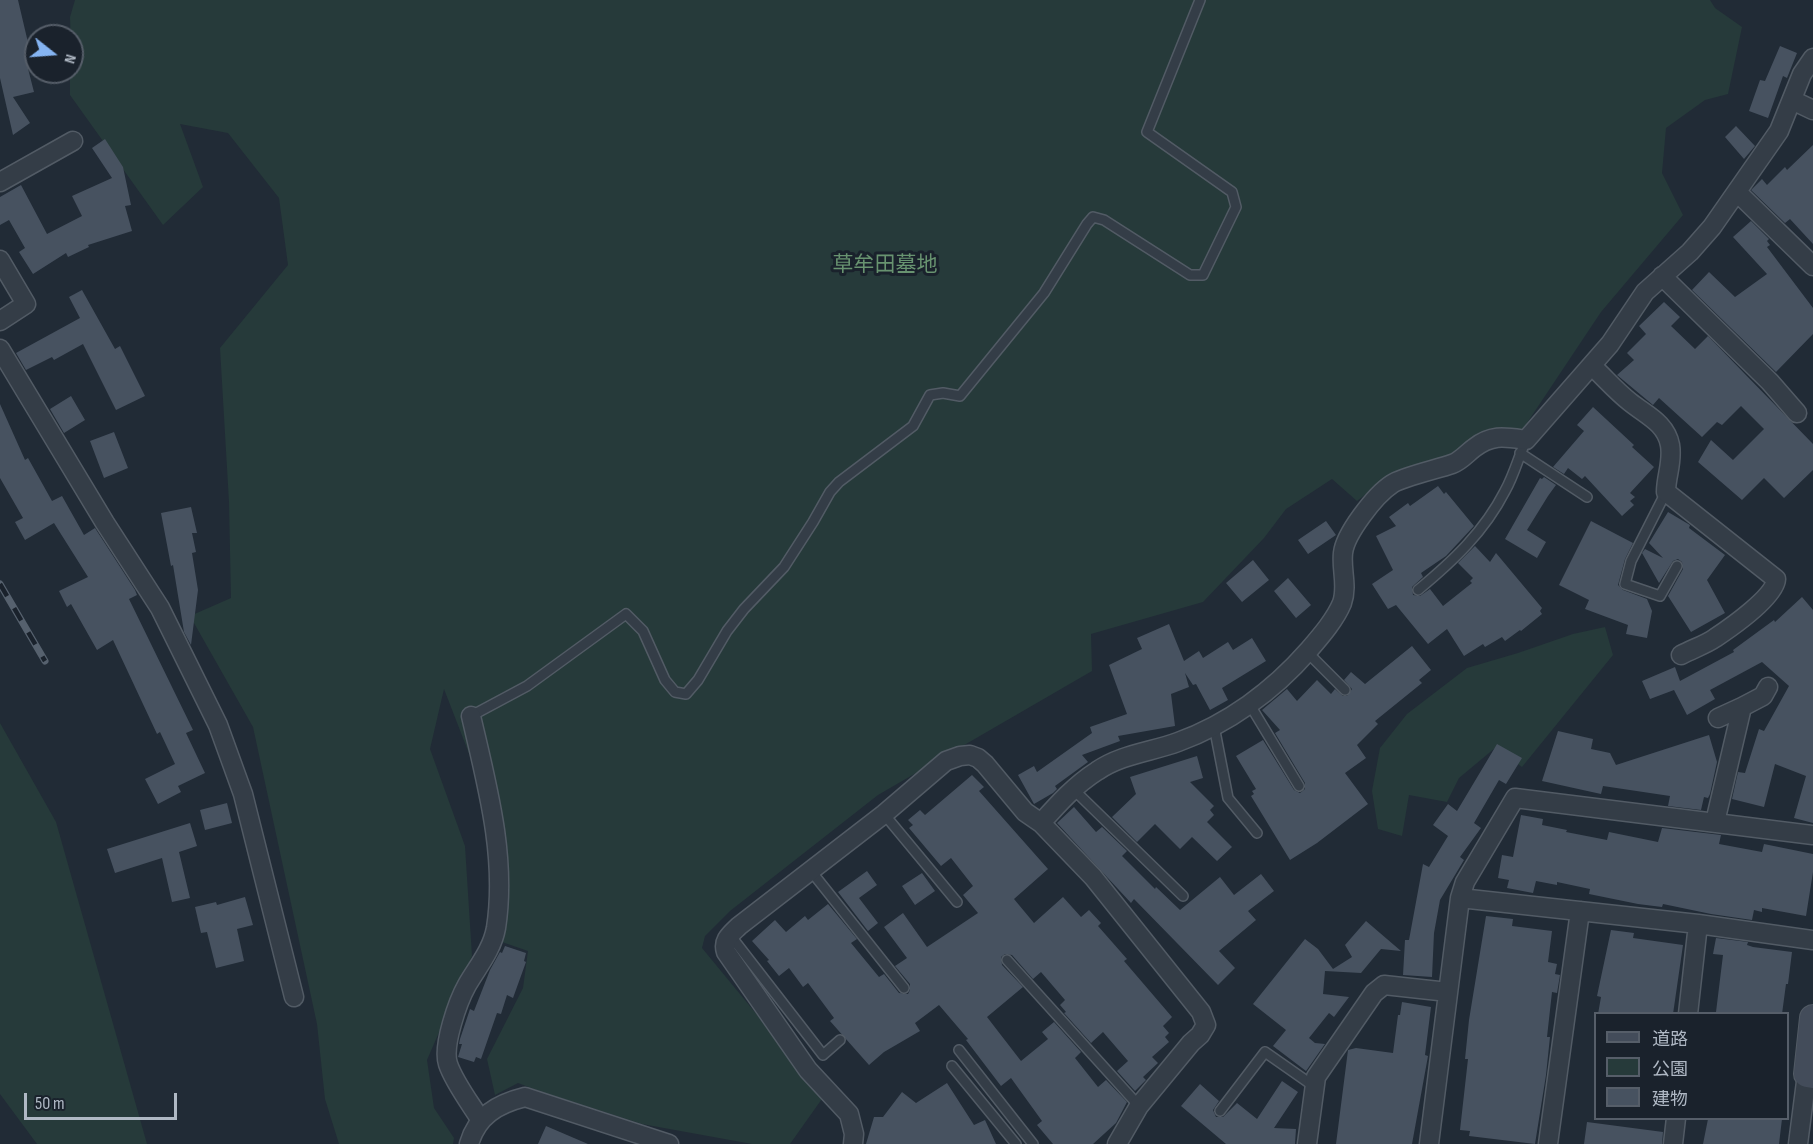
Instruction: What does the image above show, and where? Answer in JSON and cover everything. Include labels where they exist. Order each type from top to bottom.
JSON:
[{"type":"street","points":[[1041,824],[1072,789],[1099,769],[1138,752],[1178,742],[1214,726],[1250,705],[1284,676],[1332,620],[1342,603],[1346,585],[1343,555],[1346,538],[1375,498],[1393,483],[1457,462],[1477,446],[1497,436],[1523,446],[1552,409],[1610,344],[1645,292],[1690,252],[1712,227],[1779,131],[1802,74],[1813,58]]},
{"type":"street","points":[[1792,100],[1813,110]]},
{"type":"street","points":[[0,182],[73,141]]},
{"type":"street","points":[[1737,192],[1813,266]]},
{"type":"street","points":[[0,260],[26,304],[0,321]]},
{"type":"street","points":[[1662,276],[1770,381],[1797,413]]},
{"type":"street","points":[[0,349],[105,523],[160,608],[218,725],[243,794],[294,997]]},
{"type":"street","points":[[1592,366],[1666,432],[1672,463],[1666,483],[1666,492],[1776,579],[1769,593],[1753,610],[1714,639],[1681,655]]},
{"type":"street","points":[[1718,718],[1763,696],[1768,687]]},
{"type":"street","points":[[1715,822],[1742,707]]},
{"type":"street","points":[[471,716],[491,801],[499,894],[495,929],[490,947],[466,987],[455,1014],[448,1044],[448,1062],[480,1119]]},
{"type":"street","points":[[853,1144],[854,1134],[849,1114],[808,1070],[724,946],[730,935],[884,814],[946,761],[970,755],[985,764],[1025,812],[1041,824],[1093,877],[1201,1012],[1206,1025],[1139,1106],[1117,1144]]},
{"type":"street","points":[[1429,1144],[1460,898],[1466,882],[1515,798],[1813,835]]},
{"type":"street","points":[[1460,898],[1698,924],[1813,940]]},
{"type":"street","points":[[1548,1144],[1580,911]]},
{"type":"street","points":[[1688,1012],[1698,924]]},
{"type":"street","points":[[1307,1144],[1316,1077],[1374,993],[1384,985],[1448,992]]},
{"type":"street","points":[[1798,1144],[1810,1075],[1813,1018]]},
{"type":"street","points":[[469,1144],[480,1119],[511,1101],[525,1097],[669,1144]]},
{"type":"street","points":[[1673,1144],[1676,1120]]},
{"type":"lane","points":[[471,716],[527,686],[626,614],[643,631],[665,680],[675,692],[686,694],[698,680],[727,631],[744,609],[784,567],[830,492],[839,482],[913,426],[930,395],[943,393],[960,396],[1044,293],[1093,217],[1104,220],[1190,275],[1203,275],[1236,207],[1232,192],[1147,132],[1200,0]]},
{"type":"lane","points":[[1418,590],[1449,565],[1477,536],[1507,488],[1523,446],[1587,497]]},
{"type":"lane","points":[[1666,492],[1631,561],[1625,584],[1660,596],[1677,566]]},
{"type":"lane","points":[[1307,651],[1345,690]]},
{"type":"lane","points":[[1250,705],[1299,786]]},
{"type":"lane","points":[[1214,726],[1228,798],[1257,833]]},
{"type":"lane","points":[[1072,789],[1183,896]]},
{"type":"lane","points":[[884,814],[957,902]]},
{"type":"lane","points":[[811,871],[903,988]]},
{"type":"lane","points":[[730,935],[823,1055],[840,1041]]},
{"type":"lane","points":[[1007,960],[1139,1106]]},
{"type":"lane","points":[[959,1050],[1033,1144]]},
{"type":"lane","points":[[1220,1111],[1265,1052],[1314,1087]]},
{"type":"lane","points":[[952,1066],[1017,1144]]},
{"type":"green space","name":"草牟田墓地","points":[[75,0],[1710,0],[1715,8],[1742,27],[1728,94],[1705,100],[1666,128],[1662,173],[1683,215],[1601,312],[1523,429],[1490,430],[1441,462],[1396,471],[1357,501],[1332,479],[1286,509],[1264,538],[1203,602],[1091,634],[1092,671],[878,795],[730,911],[705,936],[702,948],[824,1096],[790,1144],[752,1144],[642,1124],[518,1083],[495,1095],[487,1059],[523,988],[528,951],[502,942],[504,844],[444,689],[430,749],[465,846],[472,956],[427,1060],[434,1108],[454,1138],[453,1144],[339,1144],[325,1099],[317,1024],[253,727],[190,616],[231,598],[229,502],[220,348],[288,265],[279,198],[228,133],[180,124],[203,187],[163,225],[70,95],[70,84],[84,84],[84,24],[70,24]]},
{"type":"green space","points":[[1605,627],[1613,655],[1522,767],[1495,748],[1459,778],[1447,802],[1409,795],[1402,836],[1378,829],[1372,791],[1380,748],[1407,714],[1467,668],[1573,634]]},
{"type":"green space","points":[[0,723],[56,822],[147,1144],[37,1144],[0,1094]]},
{"type":"building","points":[[0,0],[18,0],[24,26],[24,84],[32,84],[34,92],[13,97],[30,123],[13,135],[0,78]]},
{"type":"building","points":[[1780,46],[1797,53],[1787,78],[1783,76],[1768,118],[1749,111],[1760,80],[1765,81]]},
{"type":"building","points":[[1736,126],[1755,146],[1744,159],[1725,137]]},
{"type":"building","points":[[105,139],[123,167],[131,205],[125,206],[132,231],[88,245],[89,247],[68,257],[66,253],[33,274],[19,252],[25,248],[9,220],[0,225],[0,197],[21,185],[47,234],[82,216],[72,196],[112,178],[92,148]]},
{"type":"building","points":[[1813,145],[1813,244],[1790,219],[1785,223],[1751,190],[1762,179],[1767,185],[1785,167],[1787,170]]},
{"type":"building","points":[[1751,221],[1769,239],[1767,241],[1770,245],[1767,247],[1813,308],[1813,334],[1776,372],[1692,290],[1709,272],[1735,297],[1767,274],[1733,237]]},
{"type":"building","points":[[82,290],[115,349],[120,346],[145,396],[116,410],[83,344],[54,360],[52,357],[26,370],[16,353],[80,318],[69,297]]},
{"type":"building","points":[[1664,302],[1680,317],[1671,326],[1695,349],[1708,336],[1813,444],[1813,470],[1784,498],[1764,478],[1742,500],[1698,462],[1711,440],[1733,460],[1764,429],[1741,406],[1722,425],[1717,422],[1702,437],[1659,398],[1653,405],[1617,375],[1634,360],[1627,353],[1646,334],[1639,326]]},
{"type":"building","points":[[71,396],[85,420],[64,433],[50,409]]},
{"type":"building","points":[[0,404],[25,460],[28,458],[52,501],[62,496],[84,535],[95,528],[135,590],[137,595],[129,599],[193,730],[186,733],[205,773],[178,786],[181,792],[158,804],[145,779],[175,764],[160,732],[157,734],[113,640],[97,650],[71,604],[67,607],[59,591],[88,577],[54,523],[25,540],[15,522],[23,518],[0,478]]},
{"type":"building","points":[[1593,407],[1654,467],[1630,493],[1635,497],[1630,501],[1634,505],[1622,516],[1585,476],[1582,479],[1568,468],[1564,474],[1553,467],[1584,431],[1577,425]]},
{"type":"building","points":[[114,432],[128,468],[104,478],[90,441]]},
{"type":"building","points":[[1544,477],[1556,485],[1527,530],[1546,542],[1537,558],[1505,539],[1540,478]]},
{"type":"building","points":[[1438,486],[1444,494],[1446,492],[1474,526],[1446,556],[1421,573],[1423,577],[1412,587],[1413,595],[1420,596],[1430,589],[1443,606],[1472,583],[1470,581],[1473,578],[1458,563],[1475,546],[1490,562],[1496,553],[1542,608],[1540,611],[1542,614],[1505,641],[1502,637],[1485,647],[1483,644],[1464,656],[1447,629],[1428,644],[1396,605],[1388,609],[1372,584],[1393,570],[1376,536],[1396,526],[1389,517],[1408,503],[1410,506]]},
{"type":"building","points":[[191,507],[197,533],[192,533],[196,552],[192,553],[198,590],[191,645],[184,632],[173,565],[171,566],[161,513]]},
{"type":"building","points":[[1668,512],[1690,525],[1689,528],[1725,555],[1707,580],[1725,613],[1691,632],[1668,596],[1683,569],[1682,562],[1678,559],[1673,561],[1659,583],[1642,553],[1645,549],[1663,558],[1649,543]]},
{"type":"building","points":[[1326,521],[1336,535],[1308,554],[1298,540]]},
{"type":"building","points":[[1591,521],[1633,543],[1625,559],[1618,585],[1623,590],[1647,599],[1652,611],[1647,638],[1626,634],[1628,625],[1585,609],[1589,600],[1559,585]]},
{"type":"building","points":[[1253,560],[1269,580],[1242,602],[1226,583]]},
{"type":"building","points":[[1288,578],[1311,605],[1296,618],[1274,591]]},
{"type":"building","points":[[1802,597],[1813,610],[1813,823],[1794,818],[1806,776],[1775,764],[1764,807],[1732,799],[1738,772],[1745,773],[1759,729],[1764,731],[1789,686],[1762,662],[1710,690],[1715,699],[1687,715],[1674,690],[1650,699],[1642,681],[1675,667],[1680,681],[1734,652],[1733,650],[1774,620],[1775,622]]},
{"type":"building","points":[[1169,624],[1184,661],[1199,651],[1203,658],[1228,642],[1233,650],[1252,638],[1266,661],[1222,688],[1228,700],[1210,710],[1196,684],[1193,685],[1185,673],[1189,687],[1171,694],[1175,726],[1118,736],[1120,741],[1082,755],[1088,762],[1055,786],[1057,789],[1053,793],[1034,804],[1018,775],[1034,766],[1037,772],[1092,733],[1090,727],[1127,714],[1109,665],[1142,649],[1137,638]]},
{"type":"building","points":[[1412,646],[1431,670],[1419,680],[1422,683],[1375,721],[1378,724],[1357,745],[1366,758],[1345,773],[1368,804],[1317,843],[1290,860],[1251,796],[1254,794],[1252,791],[1256,789],[1236,756],[1263,740],[1294,790],[1300,793],[1305,789],[1305,783],[1275,733],[1280,730],[1262,710],[1287,689],[1297,701],[1317,680],[1331,694],[1335,689],[1343,696],[1347,696],[1352,689],[1344,680],[1351,672],[1365,684]]},
{"type":"building","points":[[1558,731],[1593,739],[1591,749],[1610,753],[1616,765],[1709,735],[1717,762],[1710,794],[1708,798],[1704,797],[1701,810],[1668,806],[1670,796],[1603,786],[1601,794],[1542,781]]},
{"type":"building","points":[[1497,744],[1522,758],[1506,784],[1499,780],[1474,823],[1481,828],[1460,857],[1464,860],[1440,900],[1434,933],[1432,977],[1403,975],[1405,940],[1409,940],[1423,864],[1429,867],[1448,836],[1433,825],[1448,804],[1457,811]]},
{"type":"building","points":[[1197,756],[1203,778],[1190,782],[1214,806],[1210,810],[1214,815],[1207,822],[1232,847],[1217,861],[1192,837],[1180,849],[1155,824],[1137,842],[1112,817],[1136,794],[1130,777]]},
{"type":"building","points":[[972,775],[984,787],[979,791],[1048,869],[1014,899],[1034,923],[1063,897],[1081,917],[1089,910],[1101,923],[1098,926],[1127,959],[1124,961],[1172,1017],[1163,1026],[1169,1033],[1165,1037],[1169,1042],[1152,1057],[1158,1063],[1143,1077],[1146,1080],[1135,1091],[1117,1071],[1128,1061],[1103,1032],[1091,1043],[1064,1013],[1066,1012],[1060,1005],[1065,1000],[1041,972],[1033,979],[1012,955],[1005,954],[1001,957],[1002,965],[1023,987],[987,1017],[1021,1061],[1048,1039],[1042,1032],[1054,1022],[1081,1052],[1075,1058],[1098,1087],[1106,1080],[1127,1102],[1116,1123],[1093,1144],[1053,1144],[1037,1125],[1042,1121],[1011,1078],[1001,1086],[966,1040],[968,1039],[939,1005],[915,1023],[920,1031],[884,1052],[869,1065],[830,1021],[834,1018],[808,983],[803,987],[789,968],[779,976],[767,961],[769,960],[752,941],[775,920],[786,932],[805,916],[808,920],[828,904],[857,939],[851,943],[879,977],[884,974],[899,993],[908,994],[910,984],[895,966],[907,958],[884,927],[903,913],[927,947],[978,913],[963,895],[973,886],[951,858],[941,866],[909,828],[913,825],[908,820],[920,810],[925,815]]},
{"type":"building","points":[[227,803],[232,823],[205,830],[200,810]]},
{"type":"building","points":[[1074,807],[1096,832],[1102,827],[1127,851],[1122,856],[1180,910],[1220,877],[1234,895],[1261,874],[1274,891],[1248,911],[1256,920],[1219,951],[1235,968],[1218,985],[1134,899],[1131,903],[1057,823]]},
{"type":"building","points":[[1521,815],[1543,819],[1542,825],[1567,830],[1566,832],[1607,840],[1609,832],[1658,842],[1662,828],[1721,835],[1719,844],[1762,852],[1764,844],[1813,854],[1813,872],[1806,916],[1762,908],[1762,912],[1754,910],[1752,920],[1663,904],[1662,907],[1638,904],[1589,894],[1590,889],[1557,882],[1557,885],[1536,881],[1533,893],[1507,888],[1509,880],[1498,878],[1502,855],[1513,857]]},
{"type":"building","points":[[190,823],[197,846],[179,852],[190,898],[172,902],[162,858],[115,873],[107,849]]},
{"type":"building","points":[[867,871],[877,885],[859,898],[878,923],[868,931],[838,892]]},
{"type":"building","points":[[922,873],[935,891],[915,905],[902,886]]},
{"type":"building","points":[[245,897],[253,925],[237,929],[244,961],[216,968],[207,932],[201,933],[195,907],[216,902],[217,905]]},
{"type":"building","points":[[1486,916],[1513,919],[1512,926],[1552,931],[1548,962],[1557,964],[1555,974],[1560,975],[1557,993],[1552,992],[1546,1075],[1535,1144],[1469,1136],[1470,1131],[1460,1130],[1468,1059],[1465,1059],[1469,1020]]},
{"type":"building","points":[[1366,921],[1401,951],[1381,949],[1361,973],[1325,971],[1323,994],[1349,997],[1334,1017],[1329,1013],[1309,1038],[1315,1043],[1325,1044],[1306,1071],[1273,1046],[1286,1030],[1253,1004],[1305,939],[1318,949],[1333,969],[1352,957],[1345,945]]},
{"type":"building","points":[[1611,930],[1634,933],[1633,938],[1683,945],[1673,1012],[1598,1012],[1601,997],[1597,996]]},
{"type":"building","points":[[1716,938],[1748,942],[1747,945],[1753,947],[1792,952],[1782,1012],[1716,1012],[1723,955],[1713,954]]},
{"type":"building","points":[[505,946],[526,953],[524,961],[526,962],[513,998],[507,995],[501,1014],[497,1013],[481,1059],[476,1057],[474,1062],[458,1057],[462,1044],[459,1044],[460,1039],[470,1009],[474,1011],[490,970]]},
{"type":"building","points":[[1402,1002],[1431,1007],[1425,1055],[1428,1056],[1412,1144],[1336,1144],[1348,1050],[1356,1048],[1393,1053]]},
{"type":"building","points":[[1282,1081],[1298,1092],[1274,1128],[1296,1129],[1295,1144],[1226,1144],[1181,1106],[1200,1084],[1219,1101],[1213,1110],[1216,1117],[1223,1117],[1237,1103],[1257,1119]]},
{"type":"building","points":[[947,1083],[974,1125],[985,1120],[996,1144],[866,1144],[874,1117],[883,1117],[902,1092],[916,1103]]},
{"type":"building","points":[[1708,1120],[1782,1120],[1779,1144],[1703,1144]]},
{"type":"building","points":[[1587,1122],[1663,1132],[1662,1144],[1584,1144]]},
{"type":"building","points":[[546,1126],[588,1144],[538,1144]]},
{"type":"railway","points":[[0,584],[45,661]]}]
